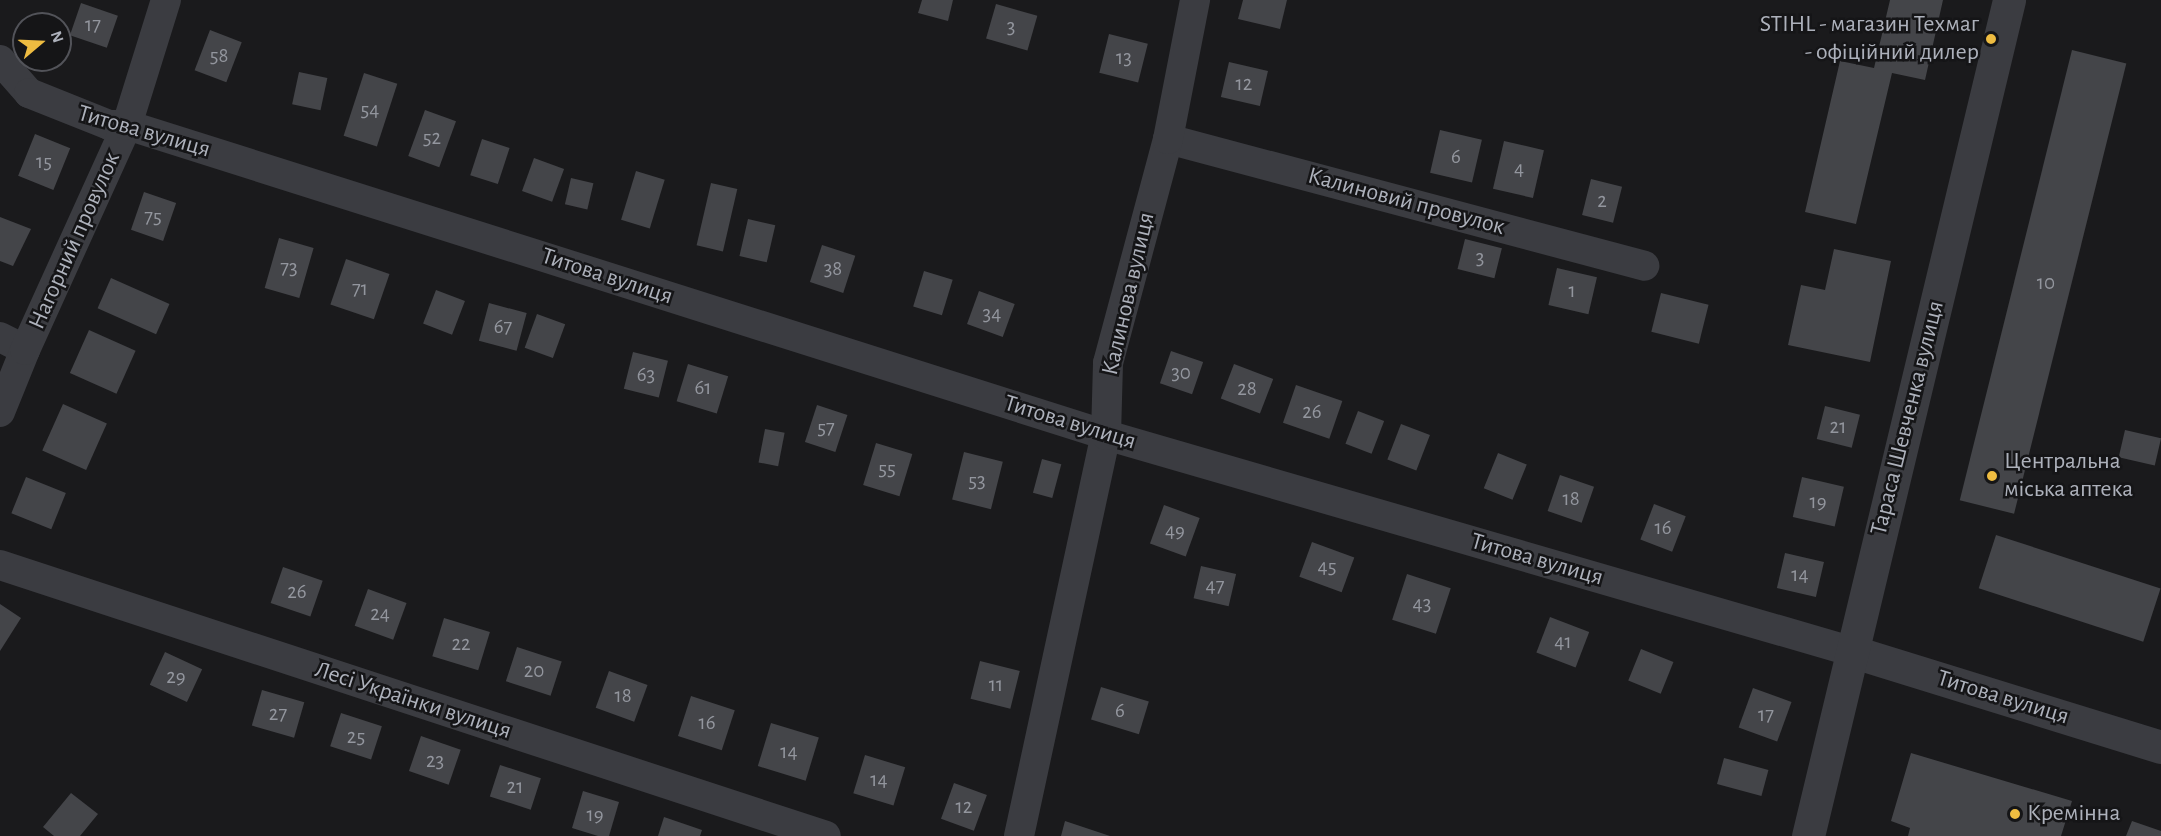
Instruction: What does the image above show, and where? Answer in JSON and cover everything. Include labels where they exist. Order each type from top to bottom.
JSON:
[{"type":"street","name":"Нагорний провулок","points":[[0,412],[13,343],[127,125],[158,35],[166,0]]},
{"type":"street","name":"Тараса Шевченка вулиця","points":[[1808,836],[2009,0]]},
{"type":"street","name":"Калинова вулиця","points":[[1019,836],[1106,435],[1108,363],[1168,139],[1187,2]]},
{"type":"street","name":"Титова вулиця","points":[[0,60],[29,93],[109,125],[127,125],[1106,435],[1854,652],[2161,747]]},
{"type":"street","name":"Калиновий провулок","points":[[1168,139],[1644,266]]},
{"type":"street","name":"Лесі Українки вулиця","points":[[0,565],[826,836]]},
{"type":"building","points":[[922,0],[953,0],[948,21],[918,13]]},
{"type":"building","points":[[1243,0],[1287,0],[1280,29],[1238,19]]},
{"type":"building","points":[[1890,0],[1943,0],[1925,80],[1892,73],[1856,224],[1805,212],[1840,61],[1874,68]]},
{"type":"building","points":[[81,3],[118,16],[107,48],[72,36]]},
{"type":"building","points":[[996,4],[1037,16],[1027,50],[986,39]]},
{"type":"building","points":[[210,30],[242,42],[226,82],[195,70]]},
{"type":"building","points":[[1109,34],[1148,44],[1138,82],[1099,73]]},
{"type":"building","points":[[2072,50],[2126,64],[2014,514],[1960,500]]},
{"type":"building","points":[[1229,62],[1268,71],[1260,106],[1221,97]]},
{"type":"building","points":[[299,72],[327,78],[321,110],[292,104]]},
{"type":"building","points":[[364,73],[397,84],[377,147],[344,136]]},
{"type":"building","points":[[425,110],[456,121],[439,167],[408,156]]},
{"type":"building","points":[[1440,130],[1482,140],[1472,183],[1430,173]]},
{"type":"building","points":[[35,134],[70,148],[53,190],[18,176]]},
{"type":"building","points":[[482,139],[510,148],[498,184],[470,175]]},
{"type":"building","points":[[1504,141],[1544,150],[1533,198],[1493,189]]},
{"type":"building","points":[[534,158],[564,169],[552,202],[522,191]]},
{"type":"building","points":[[636,171],[665,180],[650,229],[621,220]]},
{"type":"building","points":[[571,178],[593,183],[587,209],[565,204]]},
{"type":"building","points":[[1591,179],[1622,187],[1613,223],[1582,215]]},
{"type":"building","points":[[711,183],[737,189],[723,251],[697,245]]},
{"type":"building","points":[[144,192],[176,203],[163,241],[131,230]]},
{"type":"building","points":[[0,217],[31,229],[13,266],[0,261]]},
{"type":"building","points":[[748,219],[775,225],[767,262],[739,256]]},
{"type":"building","points":[[279,238],[314,248],[299,298],[265,288]]},
{"type":"building","points":[[1465,239],[1502,248],[1494,278],[1458,269]]},
{"type":"building","points":[[822,245],[855,256],[843,293],[810,282]]},
{"type":"building","points":[[1834,249],[1891,261],[1870,362],[1788,345],[1801,285],[1825,290]]},
{"type":"building","points":[[346,259],[389,274],[374,319],[330,304]]},
{"type":"building","points":[[1557,268],[1597,277],[1588,314],[1548,305]]},
{"type":"building","points":[[924,271],[953,280],[942,315],[913,306]]},
{"type":"building","points":[[111,278],[169,304],[156,334],[98,308]]},
{"type":"building","points":[[436,290],[465,301],[452,335],[423,324]]},
{"type":"building","points":[[979,291],[1015,304],[1003,337],[967,324]]},
{"type":"building","points":[[1661,293],[1709,305],[1699,344],[1651,332]]},
{"type":"building","points":[[489,303],[527,313],[517,351],[479,341]]},
{"type":"building","points":[[537,314],[565,324],[553,358],[525,348]]},
{"type":"building","points":[[89,330],[136,351],[116,394],[70,373]]},
{"type":"building","points":[[1171,351],[1203,362],[1192,394],[1160,383]]},
{"type":"building","points":[[633,352],[668,361],[659,398],[624,389]]},
{"type":"building","points":[[688,364],[728,376],[717,414],[677,401]]},
{"type":"building","points":[[1234,364],[1273,379],[1260,414],[1221,399]]},
{"type":"building","points":[[1296,385],[1342,401],[1329,439],[1283,423]]},
{"type":"building","points":[[63,404],[107,424],[86,470],[42,451]]},
{"type":"building","points":[[817,405],[847,415],[835,452],[805,442]]},
{"type":"building","points":[[1825,406],[1860,415],[1852,448],[1817,439]]},
{"type":"building","points":[[1358,411],[1384,421],[1372,454],[1345,444]]},
{"type":"building","points":[[1401,424],[1430,435],[1416,471],[1387,459]]},
{"type":"building","points":[[765,429],[785,433],[778,466],[759,462]]},
{"type":"building","points":[[2125,430],[2161,438],[2155,466],[2119,457]]},
{"type":"building","points":[[876,443],[912,454],[899,496],[863,485]]},
{"type":"building","points":[[964,452],[1003,462],[991,509],[952,500]]},
{"type":"building","points":[[1498,453],[1527,465],[1513,500],[1484,488]]},
{"type":"building","points":[[1042,459],[1061,464],[1052,498],[1033,493]]},
{"type":"building","points":[[1560,475],[1594,487],[1582,523],[1548,511]]},
{"type":"building","points":[[26,477],[66,493],[51,529],[11,513]]},
{"type":"building","points":[[1802,477],[1844,487],[1835,527],[1793,517]]},
{"type":"building","points":[[1654,504],[1686,516],[1672,552],[1640,539]]},
{"type":"building","points":[[1164,505],[1200,518],[1186,557],[1150,544]]},
{"type":"building","points":[[1996,535],[2161,588],[2143,642],[1979,588]]},
{"type":"building","points":[[1312,542],[1354,557],[1342,592],[1299,577]]},
{"type":"building","points":[[1785,553],[1824,562],[1816,597],[1777,588]]},
{"type":"building","points":[[1201,566],[1236,574],[1229,606],[1194,598]]},
{"type":"building","points":[[283,567],[323,581],[310,617],[271,603]]},
{"type":"building","points":[[1407,574],[1451,588],[1436,634],[1392,620]]},
{"type":"building","points":[[368,589],[407,603],[393,640],[355,626]]},
{"type":"building","points":[[0,604],[21,618],[0,651]]},
{"type":"building","points":[[1550,617],[1589,632],[1576,668],[1536,652]]},
{"type":"building","points":[[444,618],[490,632],[478,670],[432,656]]},
{"type":"building","points":[[517,647],[562,662],[551,696],[506,681]]},
{"type":"building","points":[[1641,649],[1673,662],[1661,694],[1628,681]]},
{"type":"building","points":[[165,652],[202,669],[187,702],[150,685]]},
{"type":"building","points":[[980,661],[1020,671],[1010,709],[971,699]]},
{"type":"building","points":[[609,671],[648,685],[634,722],[596,708]]},
{"type":"building","points":[[1101,687],[1149,702],[1139,734],[1091,720]]},
{"type":"building","points":[[1753,688],[1792,702],[1777,741],[1739,727]]},
{"type":"building","points":[[262,690],[304,702],[294,738],[252,726]]},
{"type":"building","points":[[691,696],[735,710],[722,750],[678,736]]},
{"type":"building","points":[[341,713],[382,726],[371,760],[330,746]]},
{"type":"building","points":[[771,723],[819,738],[806,781],[758,766]]},
{"type":"building","points":[[421,736],[461,750],[449,785],[409,771]]},
{"type":"building","points":[[1911,753],[2072,801],[2061,836],[1908,836],[1910,828],[1891,821]]},
{"type":"building","points":[[865,755],[905,767],[893,806],[853,793]]},
{"type":"building","points":[[1724,758],[1768,770],[1761,796],[1717,784]]},
{"type":"building","points":[[500,765],[541,778],[531,810],[490,796]]},
{"type":"building","points":[[954,783],[987,795],[974,831],[941,819]]},
{"type":"building","points":[[583,791],[619,802],[609,836],[598,836],[572,828]]},
{"type":"building","points":[[71,793],[98,814],[80,836],[54,836],[43,827]]},
{"type":"building","points":[[664,817],[702,830],[700,836],[658,836]]},
{"type":"building","points":[[1065,821],[1110,836],[1061,836]]},
{"type":"building","points":[[2132,821],[2161,831],[2161,836],[2126,836]]},
{"type":"place","name":"STIHL - магазин Техмаг - офіційний дилер","points":[[1991,39]]},
{"type":"place","name":"Центральна міська аптека","points":[[1992,476]]},
{"type":"place","name":"Кремінна","points":[[2015,814]]}]
